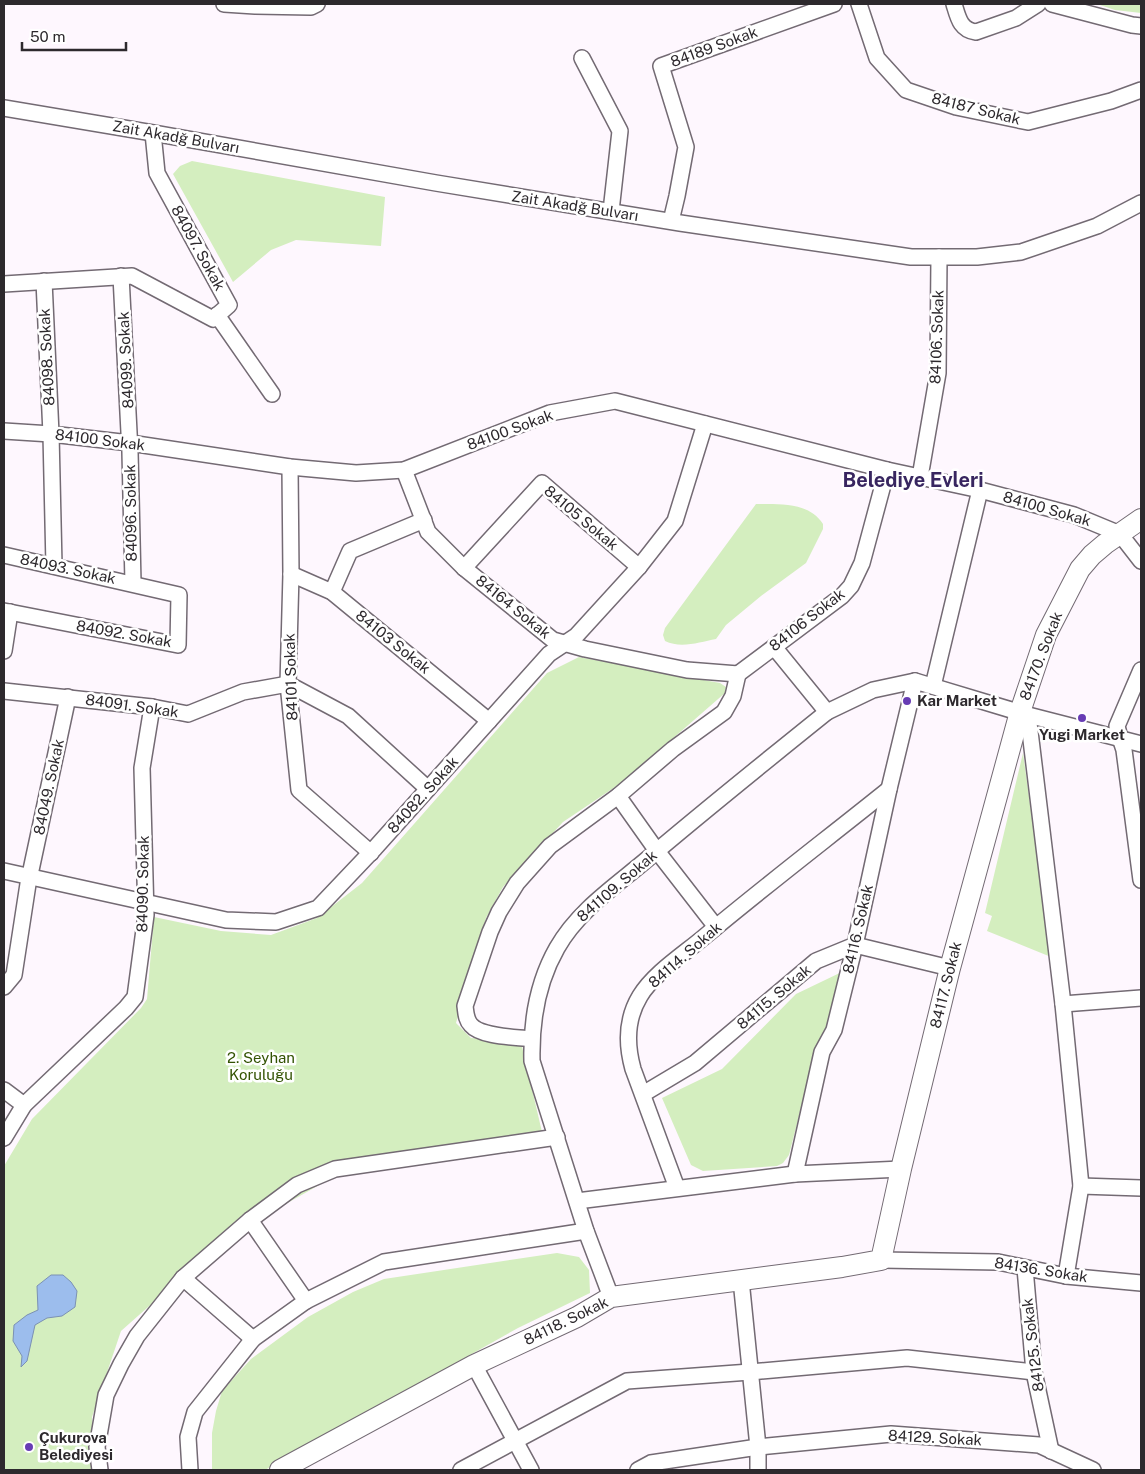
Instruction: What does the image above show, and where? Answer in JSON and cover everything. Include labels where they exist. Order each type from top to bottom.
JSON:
[{"type":"main road","name":"84170. Sokak","points":[[1024,714],[1046,635],[1080,569],[1105,544],[1141,520]]},
{"type":"main road","name":"84117. Sokak","points":[[881,1260],[950,968],[1024,714]]},
{"type":"main road","name":"84118. Sokak","points":[[280,1470],[474,1365],[577,1317],[611,1297],[842,1267],[881,1260]]},
{"type":"street","points":[[224,4],[311,6],[317,4]]},
{"type":"street","name":"84189 Sokak","points":[[671,221],[686,147],[661,66],[834,4]]},
{"type":"street","name":"84187 Sokak","points":[[859,4],[878,58],[906,90],[956,107],[1028,122],[1111,101],[1141,90]]},
{"type":"street","points":[[954,4],[961,24],[970,31],[976,32],[1016,18],[1038,4]]},
{"type":"street","points":[[1052,4],[1132,26],[1141,26]]},
{"type":"street","points":[[582,58],[620,131],[610,211]]},
{"type":"street","name":"Zait Akadğ Bulvarı","points":[[4,108],[426,182],[911,257],[977,257],[1020,252],[1097,226],[1141,203]]},
{"type":"street","name":"84097. Sokak","points":[[4,284],[132,276],[213,318],[229,304],[157,173],[153,133]]},
{"type":"street","name":"84106. Sokak","points":[[920,477],[938,374],[939,257]]},
{"type":"street","name":"84099. Sokak","points":[[122,276],[130,443]]},
{"type":"street","name":"84098. Sokak","points":[[44,281],[51,434],[54,566]]},
{"type":"street","points":[[217,315],[272,394]]},
{"type":"street","name":"84100 Sokak","points":[[4,431],[130,443],[290,467],[356,474],[404,470],[550,413],[615,401],[887,470],[980,490],[1074,514],[1120,534],[1141,561]]},
{"type":"street","name":"84082. Sokak","points":[[4,871],[226,920],[276,922],[318,908],[371,852],[549,654],[576,636],[639,567],[675,522],[705,424]]},
{"type":"street","name":"84096. Sokak","points":[[130,443],[133,583]]},
{"type":"street","name":"84101 Sokak","points":[[290,467],[288,684],[299,790],[371,852]]},
{"type":"street","name":"84164 Sokak","points":[[404,470],[428,532],[464,568],[553,640],[584,649],[687,670],[738,674]]},
{"type":"street","name":"84106 Sokak","points":[[738,674],[842,596],[851,586],[862,563],[887,470]]},
{"type":"street","name":"84105 Sokak","points":[[464,568],[542,483],[639,567]]},
{"type":"street","points":[[932,686],[980,490]]},
{"type":"street","points":[[332,592],[350,552],[424,520]]},
{"type":"street","name":"84093. Sokak","points":[[4,555],[133,583]]},
{"type":"street","name":"84103 Sokak","points":[[290,574],[332,592],[489,720]]},
{"type":"street","name":"84092. Sokak","points":[[7,612],[178,645],[179,595],[133,583]]},
{"type":"street","points":[[4,652],[7,612]]},
{"type":"street","points":[[774,647],[828,712],[873,690],[916,681],[1024,714],[1141,744]]},
{"type":"street","points":[[1141,670],[1117,726],[1124,750],[1141,880]]},
{"type":"street","points":[[531,1039],[480,1032],[471,1026],[467,1018],[465,1006],[490,932],[499,912],[517,883],[550,846],[618,796],[674,749],[724,712],[733,696],[738,674]]},
{"type":"street","name":"84116. Sokak","points":[[795,1174],[822,1052],[834,1030],[855,945],[889,789],[916,681]]},
{"type":"street","points":[[288,684],[348,716],[428,789]]},
{"type":"street","name":"84091. Sokak","points":[[4,691],[68,697],[188,714],[243,692],[288,684]]},
{"type":"street","name":"84049. Sokak","points":[[4,987],[14,975],[30,877],[68,697]]},
{"type":"street","name":"84090. Sokak","points":[[4,1138],[24,1104],[126,1008],[135,996],[146,915],[142,768],[152,708]]},
{"type":"street","name":"841109. Sokak","points":[[611,1297],[586,1231],[532,1061],[531,1039],[533,1020],[538,994],[546,969],[557,947],[581,915],[828,712]]},
{"type":"street","points":[[1024,714],[1063,1004],[1081,1186],[1066,1276]]},
{"type":"street","name":"84114. Sokak","points":[[677,1188],[629,1052],[628,1033],[632,1013],[640,996],[650,984],[716,927],[889,789]]},
{"type":"street","points":[[618,796],[657,851],[716,927]]},
{"type":"street","points":[[855,945],[950,968]]},
{"type":"street","name":"84115. Sokak","points":[[643,1094],[695,1063],[816,961],[855,945]]},
{"type":"street","points":[[1063,1004],[1141,998]]},
{"type":"street","points":[[4,1090],[24,1104]]},
{"type":"street","points":[[100,1470],[96,1447],[106,1395],[137,1336],[183,1278],[250,1220],[297,1185],[335,1169],[557,1137]]},
{"type":"street","points":[[577,1201],[795,1174],[901,1169]]},
{"type":"street","points":[[1081,1186],[1141,1188]]},
{"type":"street","points":[[250,1220],[306,1301]]},
{"type":"street","points":[[190,1470],[188,1437],[195,1412],[253,1339],[306,1301],[384,1262],[586,1231]]},
{"type":"street","name":"84136. Sokak","points":[[881,1260],[998,1262],[1066,1276],[1141,1283]]},
{"type":"street","name":"84125. Sokak","points":[[1025,1268],[1034,1372],[1051,1451]]},
{"type":"street","points":[[183,1278],[253,1339]]},
{"type":"street","points":[[741,1280],[758,1447],[758,1470]]},
{"type":"street","points":[[461,1470],[628,1381],[907,1358],[1034,1372]]},
{"type":"street","points":[[474,1365],[514,1442],[531,1470]]},
{"type":"street","name":"84129. Sokak","points":[[638,1470],[651,1463],[758,1447],[891,1434],[1039,1445],[1093,1470]]},
{"type":"green space","points":[[1097,4],[1141,4],[1141,13],[1115,10]]},
{"type":"green space","points":[[192,161],[385,197],[381,246],[296,240],[271,250],[233,282],[173,174],[180,166]]},
{"type":"green space","points":[[756,504],[775,504],[802,508],[817,517],[823,524],[823,529],[806,563],[726,625],[716,639],[684,645],[665,641],[663,635],[665,628]]},
{"type":"green space","name":"2. Seyhan Koruluğu","points":[[579,657],[720,683],[726,687],[725,693],[624,781],[563,822],[503,887],[486,918],[456,1023],[471,1038],[521,1042],[542,1132],[335,1176],[226,1238],[121,1331],[92,1417],[97,1470],[4,1470],[4,1166],[32,1119],[141,1008],[147,999],[154,917],[221,931],[271,935],[317,918],[362,883],[547,673]]},
{"type":"green space","points":[[1023,753],[1051,957],[987,931],[992,916],[985,913]]},
{"type":"green space","points":[[848,969],[809,1076],[789,1155],[783,1163],[777,1166],[703,1171],[691,1165],[662,1098],[722,1069],[796,994]]},
{"type":"green space","points":[[557,1253],[579,1257],[589,1270],[590,1293],[518,1328],[265,1470],[212,1470],[212,1433],[222,1391],[251,1359],[308,1317],[353,1292],[384,1279]]},
{"type":"water","points":[[51,1275],[63,1275],[71,1282],[77,1291],[75,1307],[62,1316],[47,1318],[35,1325],[27,1361],[21,1367],[22,1356],[13,1341],[14,1325],[27,1315],[38,1310],[37,1286]]},
{"type":"place","name":"Kar Market","points":[[907,701]]},
{"type":"place","name":"Yugi Market","points":[[1082,718]]},
{"type":"place","name":"Çukurova Belediyesi","points":[[29,1447]]},
{"type":"district","name":"Belediye Evleri","points":[[913,480]]}]
